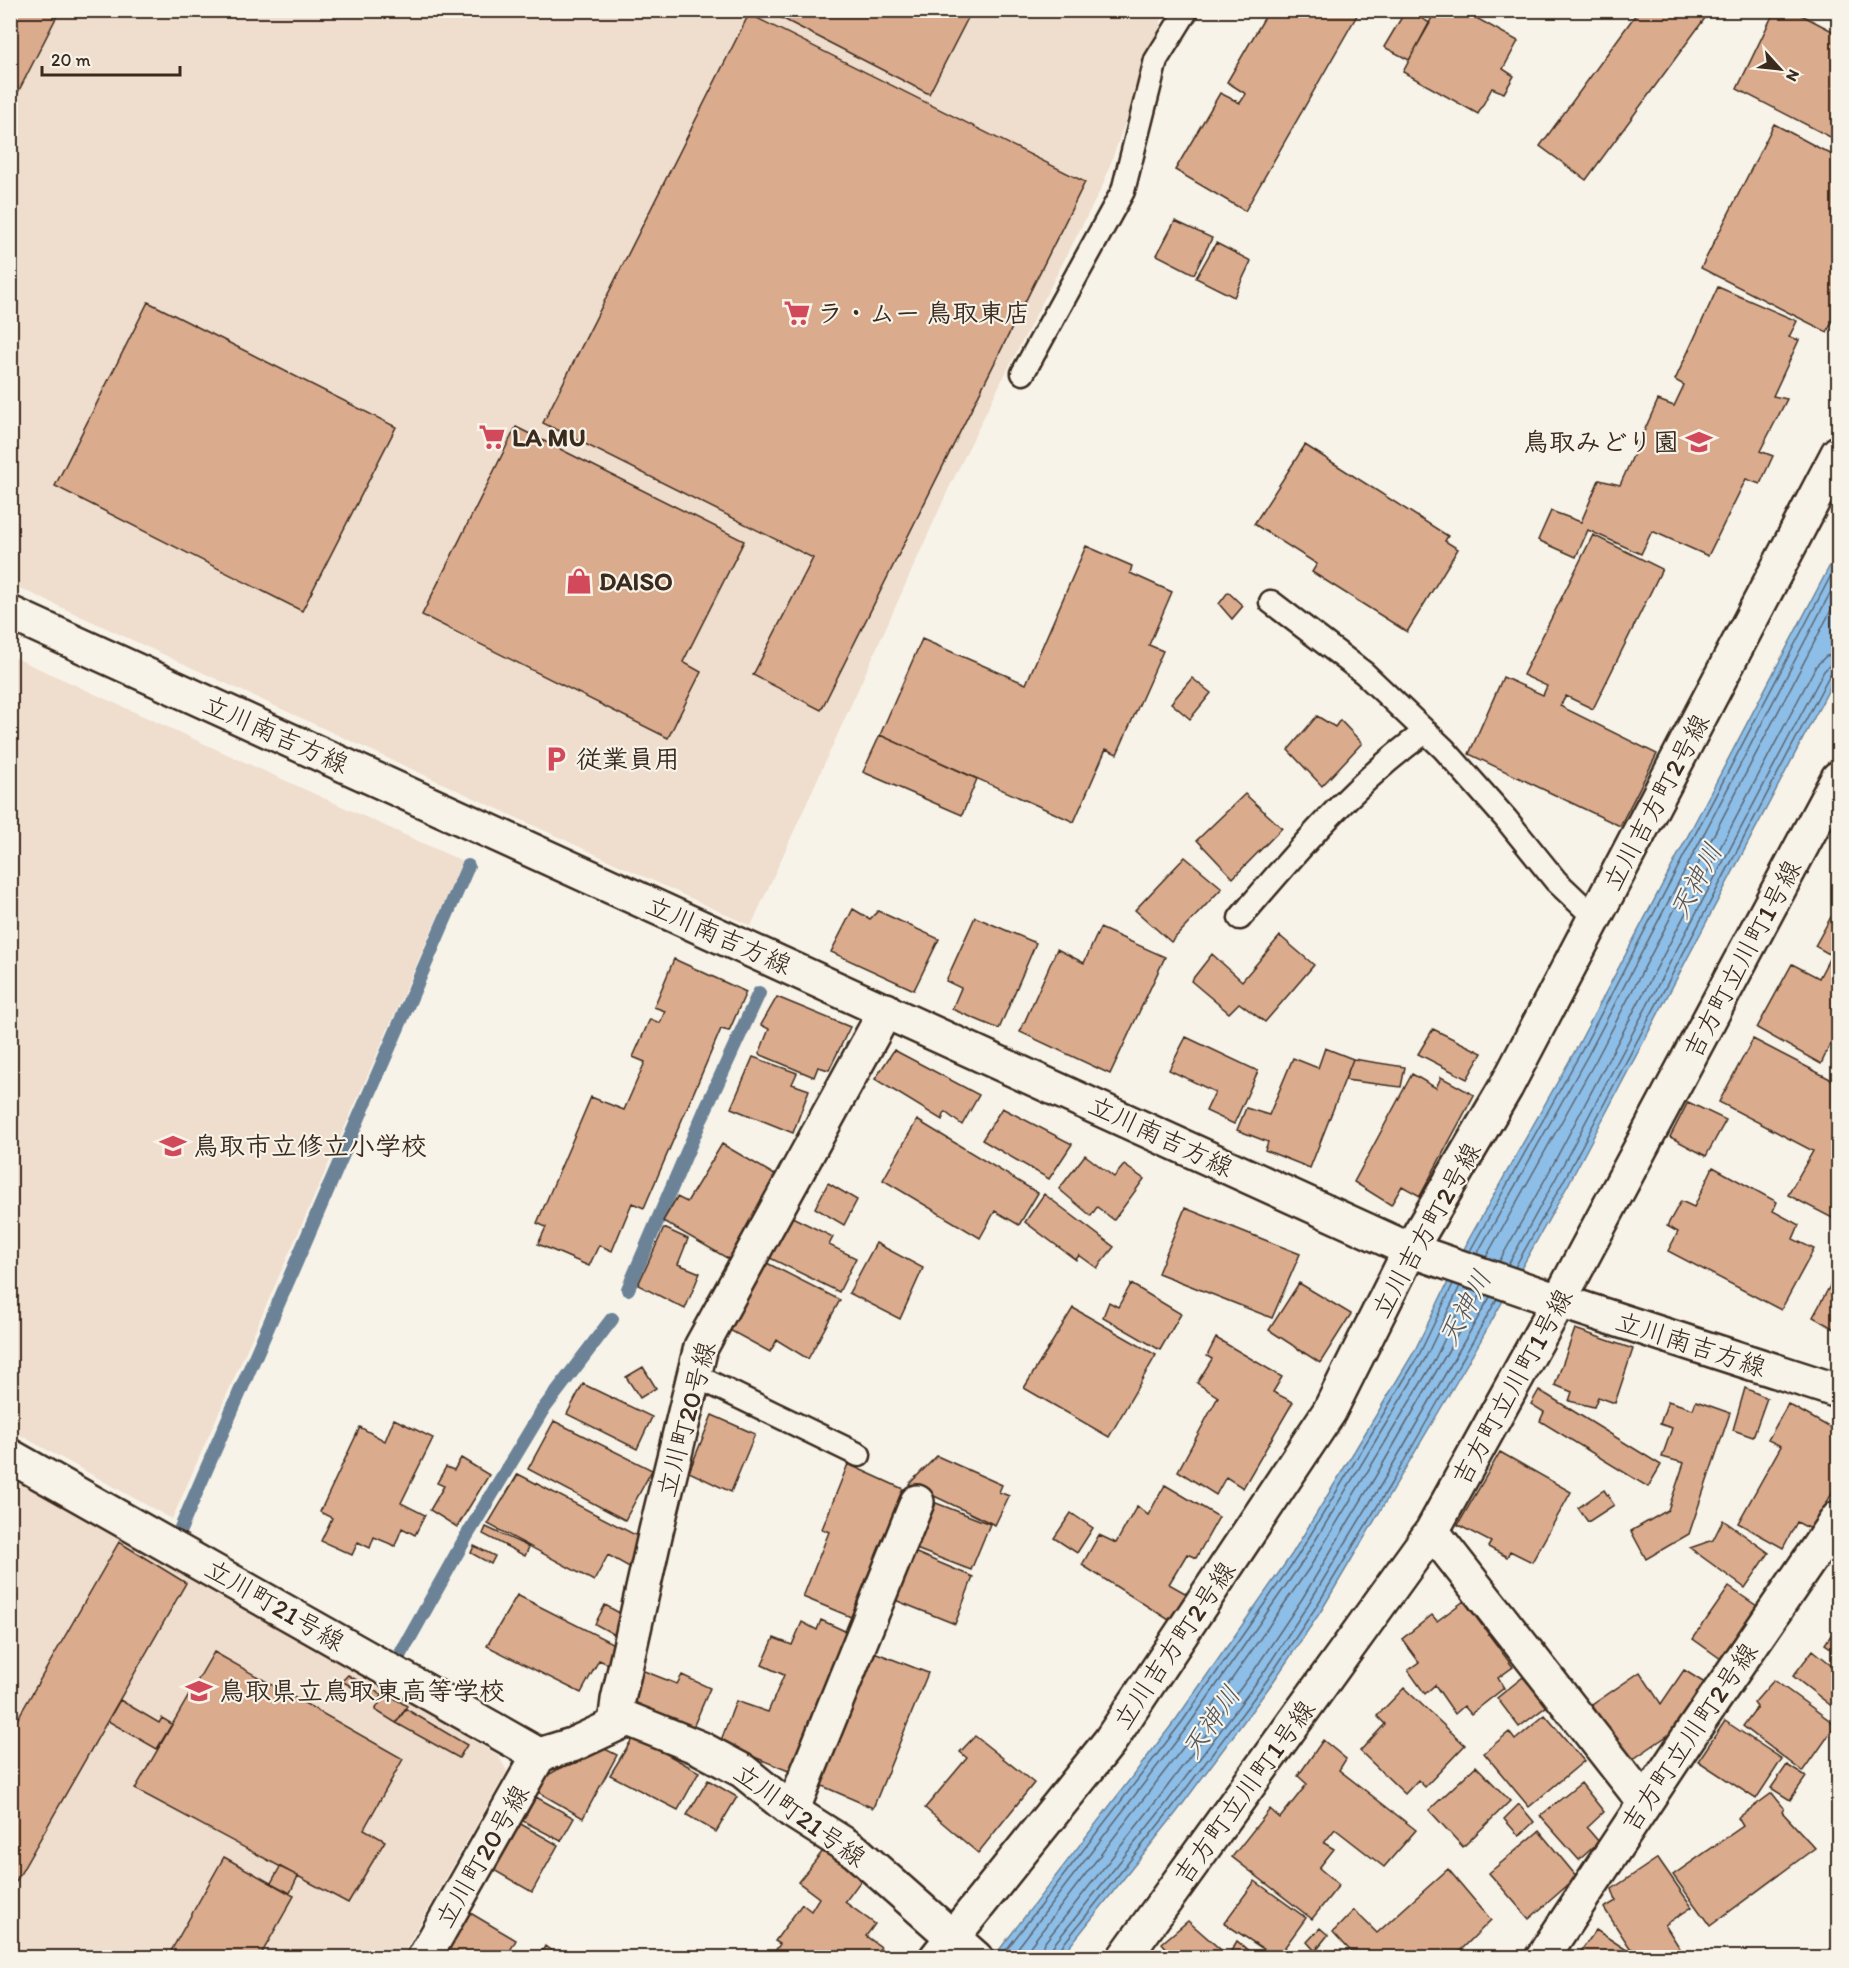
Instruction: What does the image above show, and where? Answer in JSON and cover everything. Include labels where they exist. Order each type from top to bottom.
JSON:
[{"type":"street","name":"立川吉方町2号線","points":[[957,1950],[1117,1731],[1329,1412],[1419,1253],[1839,453]]},
{"type":"street","name":"立川南吉方線","points":[[10,613],[1419,1253],[1552,1299],[1839,1391]]},
{"type":"street","name":"吉方町立川町1号線","points":[[1124,1958],[1432,1531],[1552,1299],[1839,778]]},
{"type":"street","name":"立川町20号線","points":[[615,1724],[618,1700],[656,1531],[701,1347],[886,1010]]},
{"type":"street","name":"立川町21号線","points":[[10,1456],[539,1755]]},
{"type":"street","points":[[792,1811],[917,1502]]},
{"type":"street","name":"吉方町立川町2号線","points":[[1542,1958],[1644,1803],[1839,1518]]},
{"type":"street","points":[[1432,1531],[1644,1803]]},
{"type":"street","name":"立川町21号線","points":[[615,1724],[628,1719],[700,1748],[744,1771],[792,1811],[855,1851],[957,1950]]},
{"type":"street","points":[[539,1755],[572,1745],[615,1724]]},
{"type":"street","name":"立川町20号線","points":[[424,1958],[539,1755]]},
{"type":"lane","points":[[1023,373],[1122,190],[1156,60],[1187,10]]},
{"type":"lane","points":[[1271,602],[1364,673],[1444,749],[1506,819],[1556,881],[1595,918]]},
{"type":"lane","points":[[1239,918],[1318,829],[1372,775],[1425,732]]},
{"type":"lane","points":[[694,1375],[860,1455]]},
{"type":"shaded area","name":"LA MU","points":[[11,11],[1165,11],[1102,187],[949,488],[751,926],[11,584]]},
{"type":"shaded area","name":"鳥取市立修立小学校","points":[[11,656],[462,861],[172,1519],[11,1430]]},
{"type":"shaded area","name":"鳥取県立鳥取東高等学校","points":[[10,1477],[216,1591],[498,1755],[507,1771],[401,1957],[11,1957]]},
{"type":"water","name":"天神川","points":[[1838,550],[1838,672],[1568,1185],[1477,1347],[1321,1611],[1273,1682],[1176,1813],[1061,1957],[993,1958],[1177,1718],[1292,1554],[1375,1417],[1414,1352],[1469,1239],[1576,1049]]},
{"type":"building","points":[[10,10],[60,10],[10,108]]},
{"type":"building","points":[[766,10],[972,10],[929,94]]},
{"type":"building","points":[[1269,10],[1360,10],[1245,211],[1175,170],[1220,93],[1240,103],[1246,94],[1227,82]]},
{"type":"building","points":[[1406,10],[1430,23],[1409,60],[1384,47]]},
{"type":"building","points":[[1436,10],[1462,10],[1518,41],[1503,69],[1514,76],[1504,93],[1492,88],[1478,114],[1403,72]]},
{"type":"building","points":[[1639,10],[1711,10],[1586,180],[1540,146]]},
{"type":"building","points":[[1775,10],[1792,10],[1838,34],[1838,141],[1737,89]]},
{"type":"building","points":[[749,14],[1085,182],[821,710],[753,675],[813,558],[543,423]]},
{"type":"building","points":[[1774,124],[1838,158],[1838,311],[1827,332],[1701,268]]},
{"type":"building","points":[[1175,221],[1212,238],[1194,274],[1157,255]]},
{"type":"building","points":[[1216,243],[1251,261],[1234,297],[1196,278]]},
{"type":"building","points":[[1718,287],[1797,321],[1789,337],[1799,340],[1773,396],[1787,399],[1760,451],[1773,456],[1760,484],[1746,479],[1708,556],[1652,531],[1641,554],[1588,530],[1576,557],[1538,540],[1551,511],[1581,522],[1599,480],[1620,485],[1658,400],[1674,406],[1684,385],[1675,380]]},
{"type":"building","points":[[148,302],[396,427],[302,611],[55,486]]},
{"type":"building","points":[[516,427],[744,541],[683,662],[701,672],[668,738],[422,615]]},
{"type":"building","points":[[1305,445],[1448,536],[1445,541],[1458,549],[1407,632],[1312,572],[1317,564],[1254,524]]},
{"type":"building","points":[[1593,535],[1662,569],[1593,709],[1566,696],[1560,706],[1657,754],[1620,826],[1469,754],[1503,677],[1543,695],[1547,686],[1523,675]]},
{"type":"building","points":[[1086,546],[1132,566],[1130,573],[1172,592],[1149,645],[1163,651],[1117,754],[1106,749],[1074,822],[880,735],[922,639],[1026,684]]},
{"type":"building","points":[[1228,592],[1243,606],[1232,619],[1219,604]]},
{"type":"building","points":[[1192,678],[1211,693],[1190,719],[1171,703]]},
{"type":"building","points":[[1317,716],[1335,727],[1340,720],[1362,743],[1322,786],[1288,750]]},
{"type":"building","points":[[880,735],[977,779],[962,815],[863,772]]},
{"type":"building","points":[[1245,794],[1282,828],[1233,878],[1197,840]]},
{"type":"building","points":[[1185,857],[1222,888],[1171,942],[1135,910]]},
{"type":"building","points":[[853,909],[870,919],[878,911],[939,939],[914,990],[831,952]]},
{"type":"building","points":[[975,917],[1036,943],[999,1029],[952,1009],[961,988],[946,981]]},
{"type":"building","points":[[1831,917],[1838,920],[1838,1028],[1821,1064],[1757,1028],[1792,964],[1819,978],[1831,955],[1815,946]]},
{"type":"building","points":[[1100,928],[1165,957],[1110,1074],[1020,1032],[1057,949],[1084,963]]},
{"type":"building","points":[[1280,936],[1314,965],[1265,1022],[1239,1003],[1229,1013],[1191,981],[1212,954],[1242,981]]},
{"type":"building","points":[[674,959],[746,992],[729,1031],[721,1029],[644,1208],[632,1203],[612,1251],[599,1245],[589,1266],[538,1244],[546,1227],[537,1223],[591,1097],[624,1110],[645,1062],[633,1057],[650,1019],[660,1023],[665,1011],[654,1007]]},
{"type":"building","points":[[777,997],[850,1027],[829,1070],[818,1067],[814,1077],[759,1054],[769,1029],[761,1025]]},
{"type":"building","points":[[1433,1029],[1482,1053],[1467,1079],[1418,1054]]},
{"type":"building","points":[[1186,1037],[1258,1071],[1234,1124],[1206,1111],[1215,1092],[1169,1070]]},
{"type":"building","points":[[1753,1039],[1838,1083],[1838,1124],[1833,1134],[1838,1137],[1838,1214],[1836,1220],[1788,1195],[1813,1151],[1719,1102]]},
{"type":"building","points":[[1325,1048],[1353,1059],[1310,1168],[1265,1150],[1268,1142],[1237,1130],[1246,1108],[1269,1115],[1293,1058],[1318,1068]]},
{"type":"building","points":[[894,1050],[979,1095],[962,1125],[945,1112],[942,1120],[875,1079]]},
{"type":"building","points":[[753,1057],[797,1073],[792,1084],[809,1090],[793,1133],[731,1108]]},
{"type":"building","points":[[1353,1059],[1405,1067],[1401,1087],[1345,1080]]},
{"type":"building","points":[[1412,1074],[1436,1088],[1441,1077],[1474,1095],[1420,1196],[1402,1186],[1391,1205],[1354,1182]]},
{"type":"building","points":[[1688,1102],[1726,1120],[1706,1156],[1670,1137]]},
{"type":"building","points":[[1002,1108],[1072,1144],[1049,1179],[982,1140]]},
{"type":"building","points":[[917,1120],[1038,1193],[1019,1225],[995,1211],[980,1238],[883,1180]]},
{"type":"building","points":[[722,1144],[775,1175],[732,1261],[663,1221],[677,1197],[687,1202]]},
{"type":"building","points":[[1085,1155],[1114,1177],[1124,1165],[1144,1179],[1114,1220],[1097,1207],[1091,1216],[1059,1189]]},
{"type":"building","points":[[1713,1167],[1777,1202],[1773,1211],[1799,1225],[1793,1239],[1814,1249],[1781,1310],[1668,1251],[1678,1232],[1667,1226],[1681,1201],[1694,1207]]},
{"type":"building","points":[[828,1183],[857,1200],[844,1225],[815,1208]]},
{"type":"building","points":[[1044,1194],[1114,1247],[1097,1268],[1079,1255],[1076,1260],[1025,1222]]},
{"type":"building","points":[[1185,1208],[1300,1254],[1272,1318],[1158,1273]]},
{"type":"building","points":[[788,1215],[833,1237],[829,1245],[856,1258],[839,1292],[766,1256]]},
{"type":"building","points":[[664,1228],[688,1239],[678,1264],[700,1273],[685,1309],[638,1285]]},
{"type":"building","points":[[876,1243],[923,1268],[900,1319],[849,1293]]},
{"type":"building","points":[[761,1260],[840,1300],[808,1359],[777,1340],[770,1352],[724,1327]]},
{"type":"building","points":[[1838,1271],[1838,1331],[1813,1317]]},
{"type":"building","points":[[1299,1283],[1351,1314],[1320,1363],[1269,1330]]},
{"type":"building","points":[[1131,1284],[1181,1314],[1160,1350],[1103,1317],[1109,1302],[1118,1307]]},
{"type":"building","points":[[1073,1308],[1156,1355],[1109,1437],[1024,1388]]},
{"type":"building","points":[[1575,1329],[1633,1349],[1615,1403],[1598,1397],[1594,1407],[1569,1401],[1572,1392],[1555,1385]]},
{"type":"building","points":[[1216,1338],[1282,1377],[1273,1392],[1293,1402],[1243,1488],[1226,1477],[1216,1495],[1178,1471],[1218,1397],[1197,1383],[1212,1359],[1207,1356]]},
{"type":"building","points":[[643,1367],[656,1388],[640,1398],[626,1377]]},
{"type":"building","points":[[583,1384],[652,1417],[637,1449],[567,1414]]},
{"type":"building","points":[[1745,1388],[1767,1398],[1753,1437],[1733,1430]]},
{"type":"building","points":[[1539,1390],[1661,1465],[1648,1487],[1540,1421],[1544,1412],[1531,1404]]},
{"type":"building","points":[[1668,1401],[1693,1409],[1696,1401],[1730,1413],[1689,1534],[1646,1559],[1631,1531],[1668,1510],[1684,1463],[1662,1457],[1672,1428],[1660,1424]]},
{"type":"building","points":[[1788,1404],[1838,1432],[1838,1482],[1812,1530],[1797,1522],[1783,1548],[1738,1523],[1781,1446],[1768,1440]]},
{"type":"building","points":[[712,1415],[755,1434],[731,1492],[689,1472]]},
{"type":"building","points":[[394,1419],[433,1438],[401,1503],[425,1515],[415,1535],[402,1528],[395,1546],[374,1537],[370,1548],[358,1542],[352,1555],[321,1541],[332,1518],[320,1512],[360,1427],[385,1441]]},
{"type":"building","points":[[554,1421],[652,1470],[625,1520],[528,1469]]},
{"type":"building","points":[[1500,1452],[1571,1492],[1532,1562],[1510,1551],[1507,1557],[1488,1547],[1491,1542],[1458,1525]]},
{"type":"building","points":[[937,1456],[1002,1485],[999,1492],[1009,1496],[995,1525],[909,1484]]},
{"type":"building","points":[[461,1458],[489,1475],[457,1527],[430,1510],[444,1486],[437,1483],[446,1467],[454,1470]]},
{"type":"building","points":[[848,1464],[903,1489],[851,1617],[803,1597],[829,1532],[822,1529]]},
{"type":"building","points":[[518,1474],[645,1540],[631,1568],[608,1555],[594,1581],[488,1524]]},
{"type":"building","points":[[1165,1485],[1219,1517],[1196,1558],[1187,1554],[1169,1584],[1187,1594],[1169,1620],[1082,1565],[1099,1535],[1116,1543],[1137,1506],[1148,1515]]},
{"type":"building","points":[[1604,1490],[1614,1505],[1588,1522],[1578,1508]]},
{"type":"building","points":[[936,1503],[990,1524],[971,1570],[916,1549]]},
{"type":"building","points":[[1071,1513],[1093,1528],[1077,1553],[1054,1538]]},
{"type":"building","points":[[1723,1520],[1769,1553],[1745,1588],[1690,1548],[1713,1540]]},
{"type":"building","points":[[486,1527],[529,1547],[525,1556],[483,1534]]},
{"type":"building","points":[[119,1542],[186,1583],[10,1892],[10,1732]]},
{"type":"building","points":[[474,1546],[495,1556],[491,1564],[471,1553]]},
{"type":"building","points":[[914,1552],[973,1577],[955,1624],[895,1600]]},
{"type":"building","points":[[1729,1587],[1757,1606],[1721,1659],[1693,1639]]},
{"type":"building","points":[[517,1595],[618,1646],[610,1665],[599,1660],[581,1693],[487,1646]]},
{"type":"building","points":[[1464,1601],[1513,1667],[1498,1678],[1504,1688],[1471,1714],[1464,1706],[1455,1714],[1435,1685],[1425,1694],[1408,1670],[1419,1662],[1402,1639],[1432,1615],[1437,1621]]},
{"type":"building","points":[[605,1605],[627,1617],[617,1636],[595,1624]]},
{"type":"building","points":[[821,1620],[847,1632],[791,1772],[720,1743],[736,1701],[768,1712],[784,1675],[762,1665],[774,1638],[792,1645],[802,1622],[817,1630]]},
{"type":"building","points":[[1838,1625],[1838,1653],[1825,1644]]},
{"type":"building","points":[[1813,1650],[1838,1670],[1838,1711],[1793,1676]]},
{"type":"building","points":[[214,1652],[403,1759],[364,1829],[385,1841],[348,1903],[135,1789]]},
{"type":"building","points":[[874,1652],[928,1673],[873,1808],[820,1785]]},
{"type":"building","points":[[1684,1670],[1708,1685],[1680,1727],[1629,1762],[1592,1705],[1640,1672],[1661,1704]]},
{"type":"building","points":[[644,1671],[677,1684],[682,1675],[710,1688],[691,1732],[630,1703]]},
{"type":"building","points":[[348,1675],[382,1695],[378,1703],[342,1681]]},
{"type":"building","points":[[1523,1677],[1547,1706],[1519,1727],[1497,1698]]},
{"type":"building","points":[[1774,1680],[1836,1725],[1803,1772],[1743,1726],[1757,1707],[1754,1703]]},
{"type":"building","points":[[1404,1688],[1465,1745],[1425,1787],[1418,1780],[1405,1794],[1360,1751],[1385,1724],[1377,1716]]},
{"type":"building","points":[[386,1693],[407,1706],[396,1723],[375,1710]]},
{"type":"building","points":[[120,1700],[159,1723],[162,1718],[172,1724],[157,1749],[108,1721]]},
{"type":"building","points":[[406,1709],[467,1745],[459,1758],[396,1723]]},
{"type":"building","points":[[1545,1715],[1584,1761],[1529,1807],[1484,1753],[1509,1732],[1515,1740]]},
{"type":"building","points":[[1725,1721],[1782,1759],[1756,1799],[1698,1761]]},
{"type":"building","points":[[634,1736],[699,1772],[678,1810],[610,1775]]},
{"type":"building","points":[[975,1736],[1034,1783],[978,1853],[925,1808],[967,1758],[960,1752]]},
{"type":"building","points":[[1323,1740],[1346,1759],[1339,1770],[1416,1830],[1384,1867],[1335,1829],[1324,1843],[1334,1849],[1319,1868],[1339,1885],[1312,1919],[1232,1857],[1270,1809],[1280,1818],[1307,1784],[1298,1776]]},
{"type":"building","points":[[599,1746],[617,1755],[583,1818],[538,1792],[548,1775]]},
{"type":"building","points":[[1787,1765],[1806,1777],[1790,1800],[1771,1788]]},
{"type":"building","points":[[1476,1766],[1510,1801],[1463,1847],[1429,1810]]},
{"type":"building","points":[[708,1780],[737,1797],[716,1832],[687,1815]]},
{"type":"building","points":[[1581,1783],[1604,1812],[1587,1828],[1599,1842],[1579,1860],[1540,1816]]},
{"type":"building","points":[[1772,1793],[1784,1808],[1782,1812],[1815,1848],[1710,1926],[1673,1875],[1743,1826],[1738,1818]]},
{"type":"building","points":[[536,1797],[574,1818],[561,1841],[523,1821]]},
{"type":"building","points":[[1519,1804],[1534,1822],[1519,1836],[1504,1819]]},
{"type":"building","points":[[519,1823],[558,1845],[532,1892],[492,1869]]},
{"type":"building","points":[[1539,1831],[1577,1877],[1529,1919],[1489,1873]]},
{"type":"building","points":[[827,1846],[865,1875],[845,1902],[875,1924],[866,1936],[881,1947],[873,1958],[770,1958],[780,1944],[775,1941],[802,1904],[811,1911],[819,1898],[798,1882]]},
{"type":"building","points":[[224,1857],[294,1896],[259,1958],[167,1958]]},
{"type":"building","points":[[1658,1858],[1692,1907],[1665,1925],[1681,1950],[1673,1958],[1651,1958],[1630,1948],[1604,1908],[1616,1901],[1612,1889]]},
{"type":"building","points":[[280,1867],[298,1876],[290,1893],[271,1883]]},
{"type":"building","points":[[1448,1869],[1491,1920],[1453,1958],[1357,1958],[1333,1932],[1354,1910],[1377,1933]]},
{"type":"building","points":[[1255,1881],[1306,1918],[1277,1958],[1224,1923]]},
{"type":"building","points":[[467,1911],[516,1940],[506,1958],[440,1958]]},
{"type":"building","points":[[1188,1921],[1228,1956],[1237,1941],[1257,1958],[1175,1958],[1162,1943]]},
{"type":"building","points":[[1320,1928],[1328,1935],[1315,1951],[1307,1942]]},
{"type":"building","points":[[1596,1930],[1639,1958],[1576,1958]]},
{"type":"building","points":[[545,1946],[561,1958],[538,1958]]},
{"type":"waterway","points":[[180,1530],[468,866]]},
{"type":"waterway","points":[[628,1289],[706,1108],[759,993]]},
{"type":"waterway","points":[[399,1657],[466,1537],[542,1411],[612,1319]]},
{"type":"place","name":"ラ・ムー 鳥取東店","points":[[797,313]]},
{"type":"place","name":"LA MU","points":[[492,437]]},
{"type":"place","name":"鳥取みどり園","points":[[1699,442]]},
{"type":"place","name":"DAISO","points":[[579,581]]},
{"type":"place","name":"従業員用","points":[[556,759]]},
{"type":"place","name":"鳥取市立修立小学校","points":[[173,1146]]},
{"type":"place","name":"鳥取県立鳥取東高等学校","points":[[199,1691]]}]
